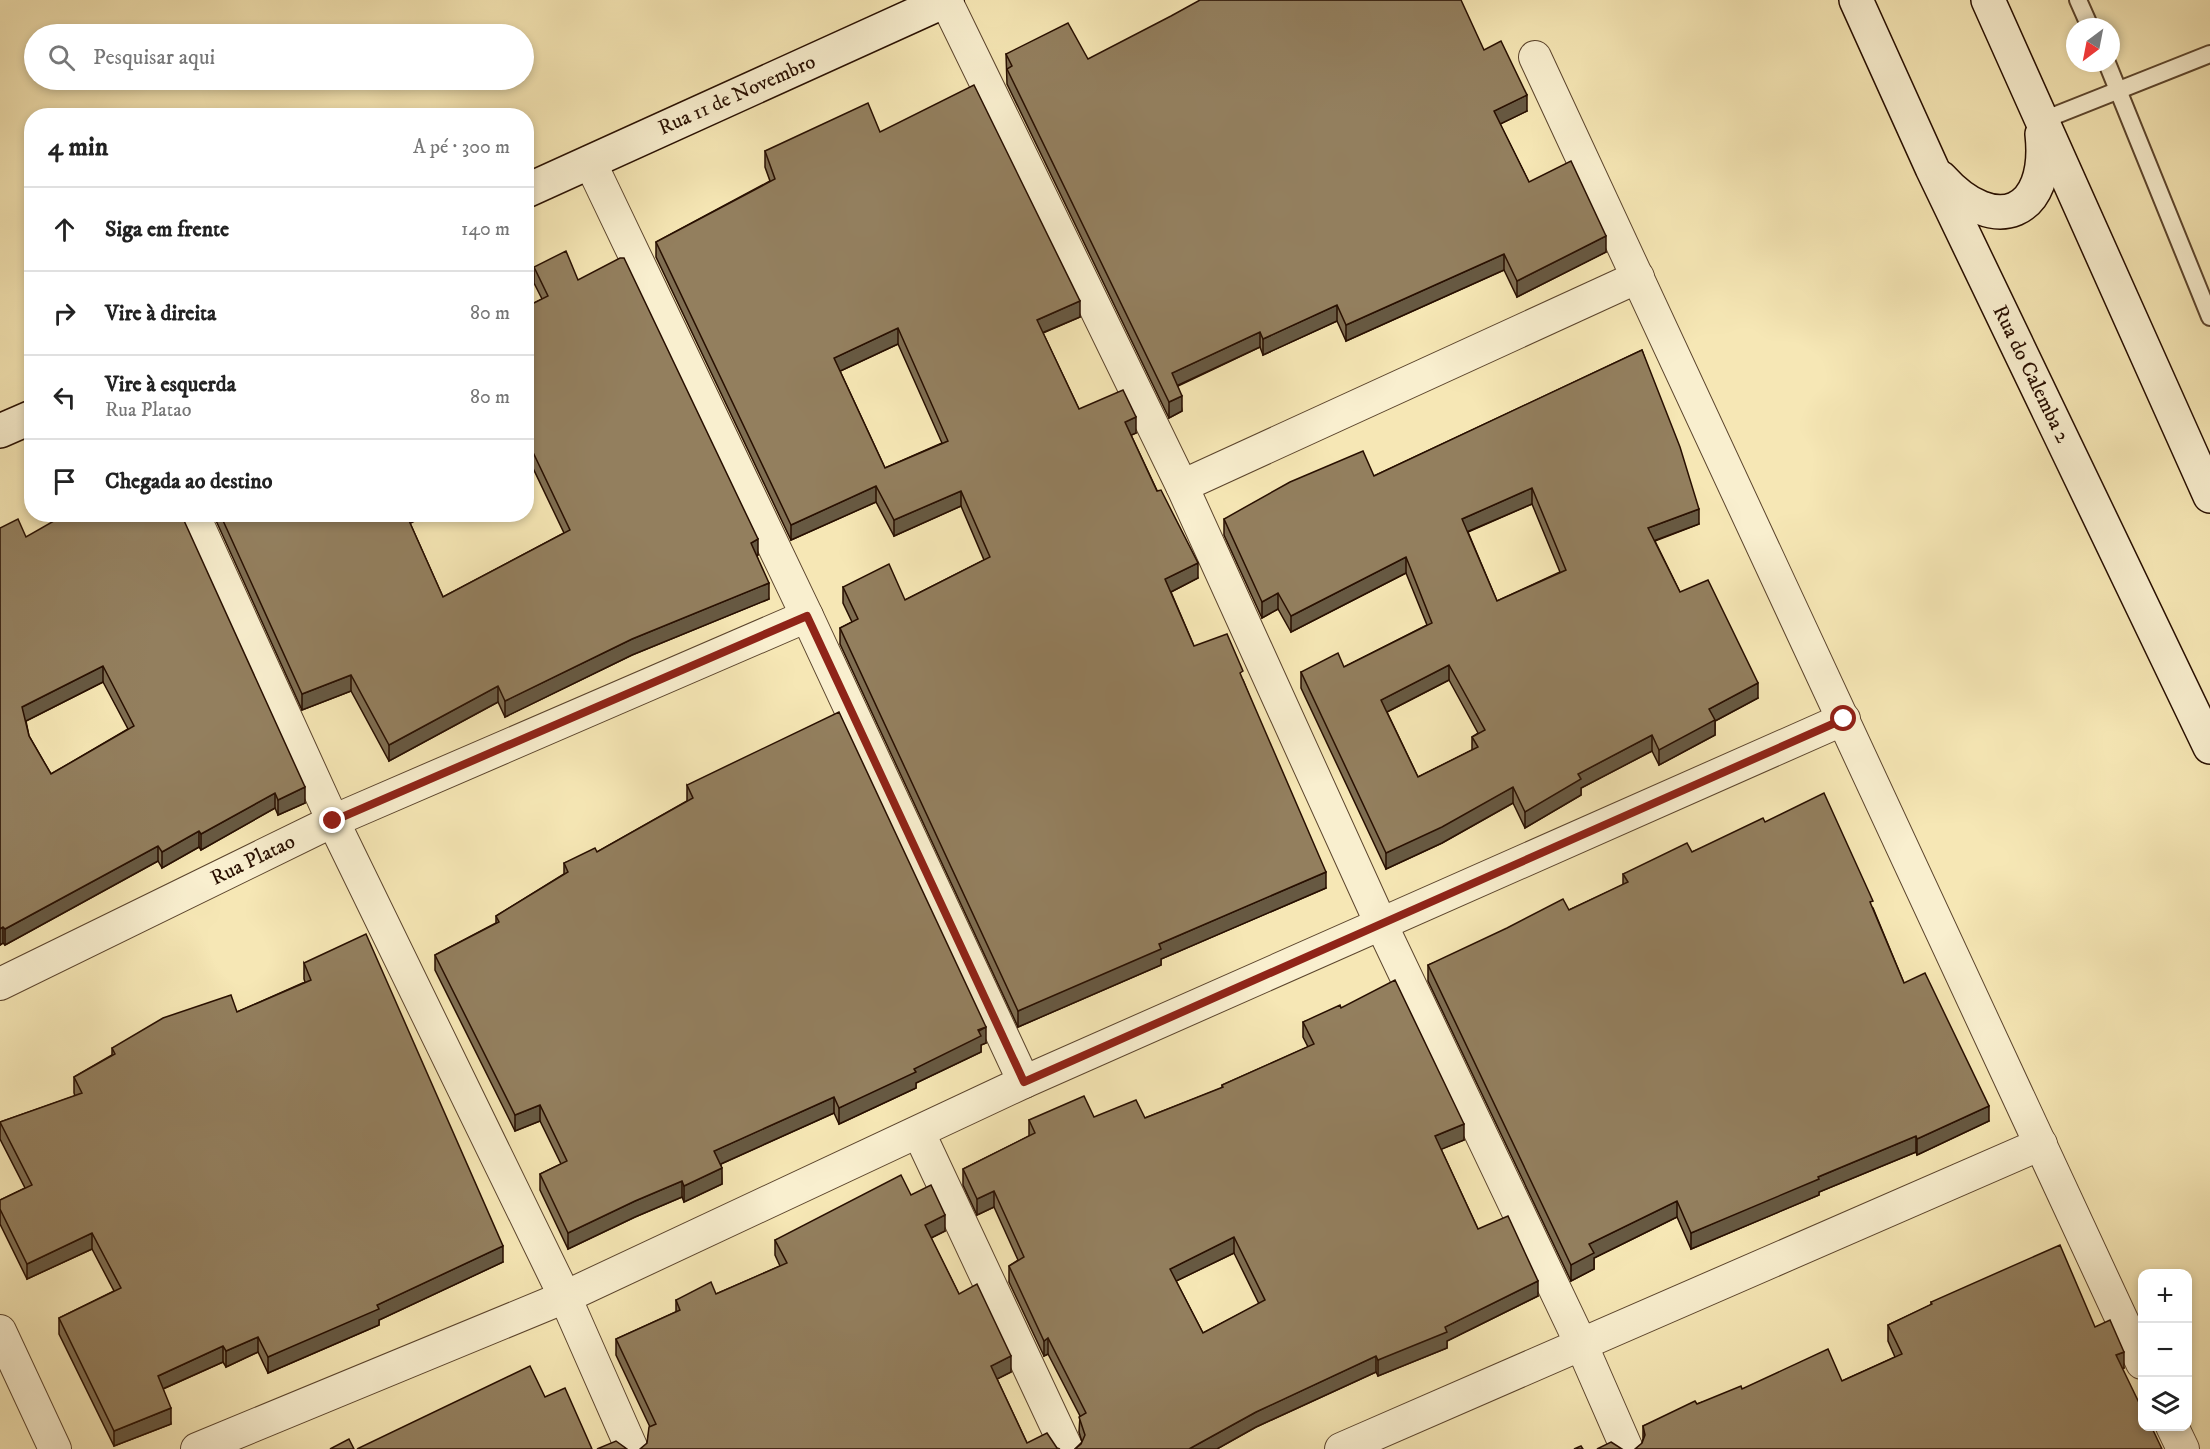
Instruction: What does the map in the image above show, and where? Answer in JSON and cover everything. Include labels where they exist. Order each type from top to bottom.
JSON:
[{"type":"main road","name":"Rua 11 de Novembro","points":[[534,187],[946,0]]},
{"type":"main road","name":"Rua do Calemba 2","points":[[1856,0],[1932,168],[2210,747]]},
{"type":"main road","points":[[1988,0],[2210,496]]},
{"type":"main road","points":[[1932,168],[1971,206],[1996,212],[2019,209],[2036,193],[2043,170],[2041,121]]},
{"type":"main road","points":[[0,431],[24,420]]},
{"type":"street","points":[[946,0],[1182,486],[1381,924],[1582,1346],[1627,1449]]},
{"type":"street","points":[[1535,57],[2138,1354]]},
{"type":"street","points":[[590,162],[807,616],[1024,1082]]},
{"type":"street","points":[[1182,486],[1638,277]]},
{"type":"street","points":[[197,522],[333,821],[565,1297],[632,1449]]},
{"type":"street","name":"Rua Platao","points":[[0,984],[333,821],[807,616]]},
{"type":"street","points":[[197,1449],[565,1297],[1024,1082],[1844,719]]},
{"type":"street","points":[[919,1133],[1067,1449]]},
{"type":"street","points":[[1341,1449],[1582,1346],[2041,1144]]},
{"type":"street","points":[[0,1331],[55,1449]]},
{"type":"street","points":[[2174,1431],[2183,1449]]},
{"type":"lane","points":[[2078,0],[2086,18]]},
{"type":"lane","points":[[2041,121],[2210,54]]},
{"type":"lane","points":[[2110,72],[2210,317]]},
{"type":"building","points":[[1200,0],[1461,0],[1484,50],[1501,41],[1527,95],[1494,111],[1529,182],[1571,161],[1606,236],[1517,281],[1504,254],[1346,325],[1337,305],[1263,339],[1260,332],[1172,373],[1182,396],[1169,402],[1007,69],[1012,66],[1006,54],[1068,23],[1088,59]]},
{"type":"building","points":[[974,85],[1080,301],[1037,320],[1079,409],[1123,390],[1136,417],[1125,422],[1157,491],[1161,490],[1198,563],[1165,579],[1194,646],[1227,634],[1243,671],[1240,673],[1326,872],[1159,944],[1161,949],[1018,1011],[840,628],[858,619],[843,587],[889,564],[905,600],[990,557],[961,491],[894,520],[876,486],[791,525],[656,242],[775,179],[765,151],[868,103],[880,132]],"holes":[[[898,328],[948,441],[885,468],[834,358]]]},
{"type":"building","points":[[566,251],[578,280],[624,258],[758,539],[751,543],[769,583],[632,639],[505,701],[498,686],[389,745],[351,675],[302,694],[224,522],[410,522],[443,597],[570,530],[534,454],[534,303],[548,296],[534,267]]},
{"type":"building","points":[[1642,350],[1680,447],[1699,509],[1648,528],[1680,592],[1708,580],[1758,683],[1709,709],[1715,720],[1659,750],[1652,735],[1578,774],[1581,779],[1525,812],[1513,787],[1442,827],[1386,853],[1301,672],[1338,653],[1344,667],[1432,623],[1406,557],[1291,616],[1278,593],[1262,602],[1224,519],[1290,482],[1363,451],[1374,476]],"holes":[[[1532,488],[1566,570],[1497,601],[1462,519]],[[1449,665],[1485,730],[1472,737],[1478,747],[1418,777],[1381,700]]]},
{"type":"building","points":[[18,519],[26,537],[52,522],[185,522],[305,787],[278,800],[275,793],[201,834],[199,831],[162,852],[158,846],[5,929],[3,927],[0,929],[0,528]],"holes":[[[103,666],[134,726],[51,774],[29,736],[22,707]]]},
{"type":"building","points":[[839,712],[986,1027],[978,1030],[981,1036],[914,1069],[916,1072],[839,1108],[834,1097],[714,1151],[722,1168],[684,1186],[682,1181],[568,1233],[540,1174],[567,1161],[540,1105],[515,1115],[435,955],[499,922],[496,916],[568,872],[564,863],[595,848],[597,852],[693,798],[687,785]]},
{"type":"building","points":[[1824,793],[1873,901],[1870,902],[1904,983],[1925,973],[1989,1106],[1917,1139],[1916,1136],[1691,1233],[1677,1201],[1589,1244],[1594,1253],[1571,1265],[1428,965],[1563,899],[1569,910],[1628,882],[1623,874],[1687,843],[1692,852],[1763,818],[1765,822]]},
{"type":"building","points":[[366,934],[503,1246],[377,1305],[379,1309],[268,1357],[258,1337],[226,1351],[223,1346],[158,1376],[171,1408],[114,1431],[59,1318],[121,1288],[92,1233],[27,1264],[0,1209],[0,1200],[32,1185],[0,1122],[82,1093],[74,1077],[115,1054],[112,1048],[163,1018],[231,995],[237,1012],[311,980],[304,963]]},
{"type":"building","points":[[1395,980],[1464,1124],[1435,1136],[1478,1229],[1508,1216],[1538,1281],[1445,1327],[1447,1332],[1378,1360],[1376,1356],[1256,1412],[1189,1449],[1075,1449],[1081,1444],[1085,1435],[1079,1417],[1086,1413],[1048,1338],[1044,1341],[1009,1266],[1024,1257],[994,1191],[977,1199],[963,1169],[1035,1133],[1029,1120],[1084,1096],[1094,1117],[1136,1100],[1145,1118],[1223,1087],[1222,1085],[1314,1044],[1303,1022],[1340,1005],[1341,1008]],"holes":[[[1234,1237],[1265,1300],[1203,1333],[1170,1269]]]},
{"type":"building","points":[[901,1175],[911,1195],[931,1185],[945,1215],[925,1225],[959,1294],[977,1284],[1011,1356],[991,1366],[1027,1443],[1047,1433],[1060,1449],[640,1449],[647,1443],[649,1427],[656,1424],[616,1339],[680,1310],[676,1300],[711,1282],[716,1294],[787,1263],[775,1240]]},
{"type":"building","points":[[2060,1245],[2095,1327],[2110,1320],[2124,1352],[2116,1355],[2138,1401],[2138,1431],[2153,1431],[2162,1449],[1635,1449],[1642,1443],[1645,1435],[1643,1426],[1695,1401],[1697,1404],[1741,1386],[1742,1389],[1828,1349],[1842,1381],[1902,1354],[1888,1325],[1932,1304],[1931,1302]]},
{"type":"building","points":[[530,1366],[545,1397],[565,1388],[592,1449],[357,1449]]},
{"type":"building","points":[[349,1439],[354,1449],[330,1449]]},
{"type":"building","points":[[616,1441],[627,1449],[597,1449]]},
{"type":"building","points":[[1611,1442],[1622,1449],[1597,1449]]},
{"type":"route","points":[[333,821],[807,616],[1024,1082],[1844,719]]}]
